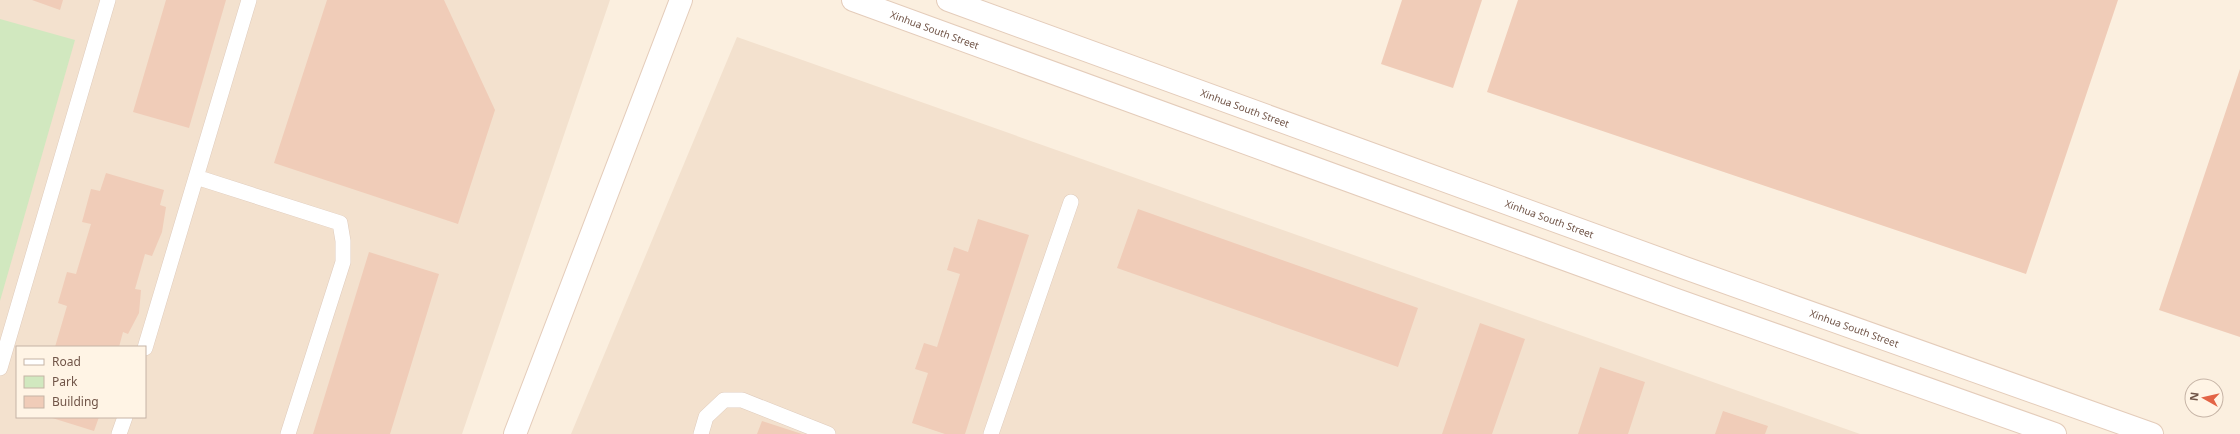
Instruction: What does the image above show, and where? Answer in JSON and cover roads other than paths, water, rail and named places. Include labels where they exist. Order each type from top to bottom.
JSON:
[{"type":"main road","points":[[515,434],[681,0]]},
{"type":"main road","name":"Xinhua South Street","points":[[853,0],[2046,432]]},
{"type":"main road","name":"Xinhua South Street","points":[[948,0],[1678,265],[2152,434]]},
{"type":"lane","points":[[0,368],[108,0]]},
{"type":"lane","points":[[146,346],[249,0]]},
{"type":"lane","points":[[196,177],[340,223],[344,241],[343,262],[288,434]]},
{"type":"lane","points":[[992,434],[1071,202]]},
{"type":"lane","points":[[701,434],[706,417],[724,400],[742,400],[828,434]]},
{"type":"lane","points":[[120,434],[124,418]]}]
